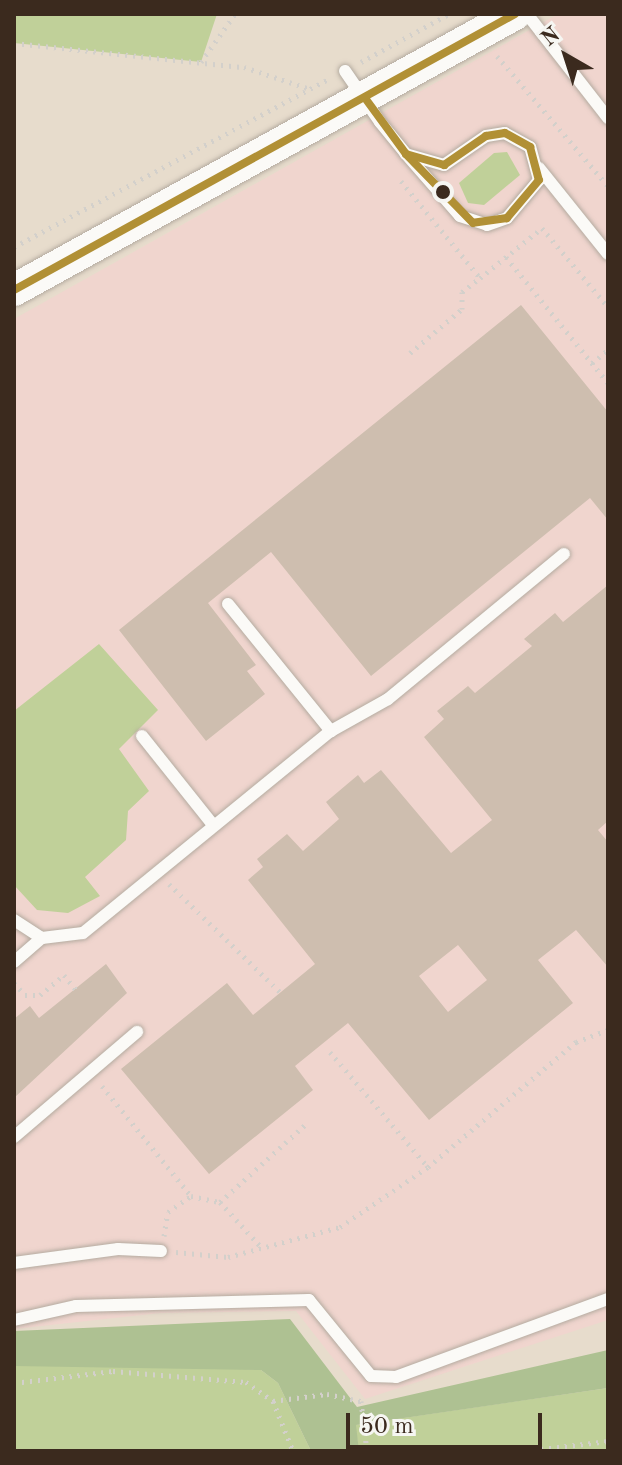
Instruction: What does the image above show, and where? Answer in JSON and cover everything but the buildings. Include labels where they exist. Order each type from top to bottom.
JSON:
[{"type":"street","points":[[14,290],[515,14]]},
{"type":"lane","points":[[527,14],[608,118]]},
{"type":"lane","points":[[345,71],[406,154],[460,216],[479,224],[507,218],[528,199],[539,168]]},
{"type":"lane","points":[[406,154],[444,165],[480,139],[505,133],[530,147],[539,168],[608,254]]},
{"type":"lane","points":[[14,962],[42,938],[83,933],[331,731],[388,699],[564,554]]},
{"type":"lane","points":[[228,604],[331,731]]},
{"type":"lane","points":[[142,736],[213,825]]},
{"type":"lane","points":[[14,920],[42,938]]},
{"type":"lane","points":[[14,1137],[137,1032]]},
{"type":"lane","points":[[14,1263],[118,1249],[161,1251]]},
{"type":"lane","points":[[14,1320],[76,1306],[309,1300],[371,1376],[396,1377],[608,1299]]},
{"type":"path","points":[[201,62],[235,14]]},
{"type":"path","points":[[399,41],[449,14]]},
{"type":"path","points":[[480,35],[608,186]]},
{"type":"path","points":[[14,43],[244,67],[310,89],[14,247]]},
{"type":"path","points":[[506,257],[608,383]]},
{"type":"path","points":[[410,353],[462,309],[462,292],[480,278]]},
{"type":"path","points":[[592,363],[608,350]]},
{"type":"path","points":[[157,872],[280,992]]},
{"type":"path","points":[[14,983],[25,995],[40,995],[64,975],[76,990]]},
{"type":"path","points":[[191,1196],[168,1212],[161,1251],[228,1257],[340,1227],[428,1167],[542,1068],[608,1030]]},
{"type":"path","points":[[330,1052],[428,1167]]},
{"type":"path","points":[[91,1073],[191,1196],[220,1202],[262,1248]]},
{"type":"path","points":[[220,1202],[306,1124]]},
{"type":"path","points":[[14,1383],[113,1371],[204,1373],[246,1382],[273,1401],[293,1451]]},
{"type":"path","points":[[273,1401],[327,1394],[361,1401],[367,1449],[433,1451]]},
{"type":"path","points":[[525,1451],[608,1441]]},
{"type":"shaded area","points":[[558,14],[608,14],[608,1320],[365,1399],[296,1311],[160,1313],[14,1329],[14,319]]},
{"type":"green space","points":[[14,14],[217,14],[201,62],[14,43]]},
{"type":"green space","points":[[507,152],[520,175],[484,205],[468,203],[459,183],[494,153]]},
{"type":"green space","points":[[99,644],[158,710],[119,749],[149,791],[128,811],[126,840],[85,877],[100,896],[68,913],[37,910],[14,885],[14,711]]},
{"type":"green space","points":[[290,1319],[357,1407],[608,1350],[608,1388],[356,1425],[359,1451],[311,1451],[278,1383],[261,1370],[14,1366],[14,1331]]},
{"type":"green space","points":[[151,1362],[261,1370],[278,1383],[311,1451],[14,1451],[14,1366]]},
{"type":"green space","points":[[608,1388],[608,1451],[359,1451],[355,1425]]},
{"type":"transit line","points":[[14,290],[515,14]]},
{"type":"transit line","points":[[365,98],[406,154]]},
{"type":"transit line","points":[[505,133],[530,147],[539,180],[507,218],[473,223],[406,154],[444,165],[486,136],[505,133]]}]
